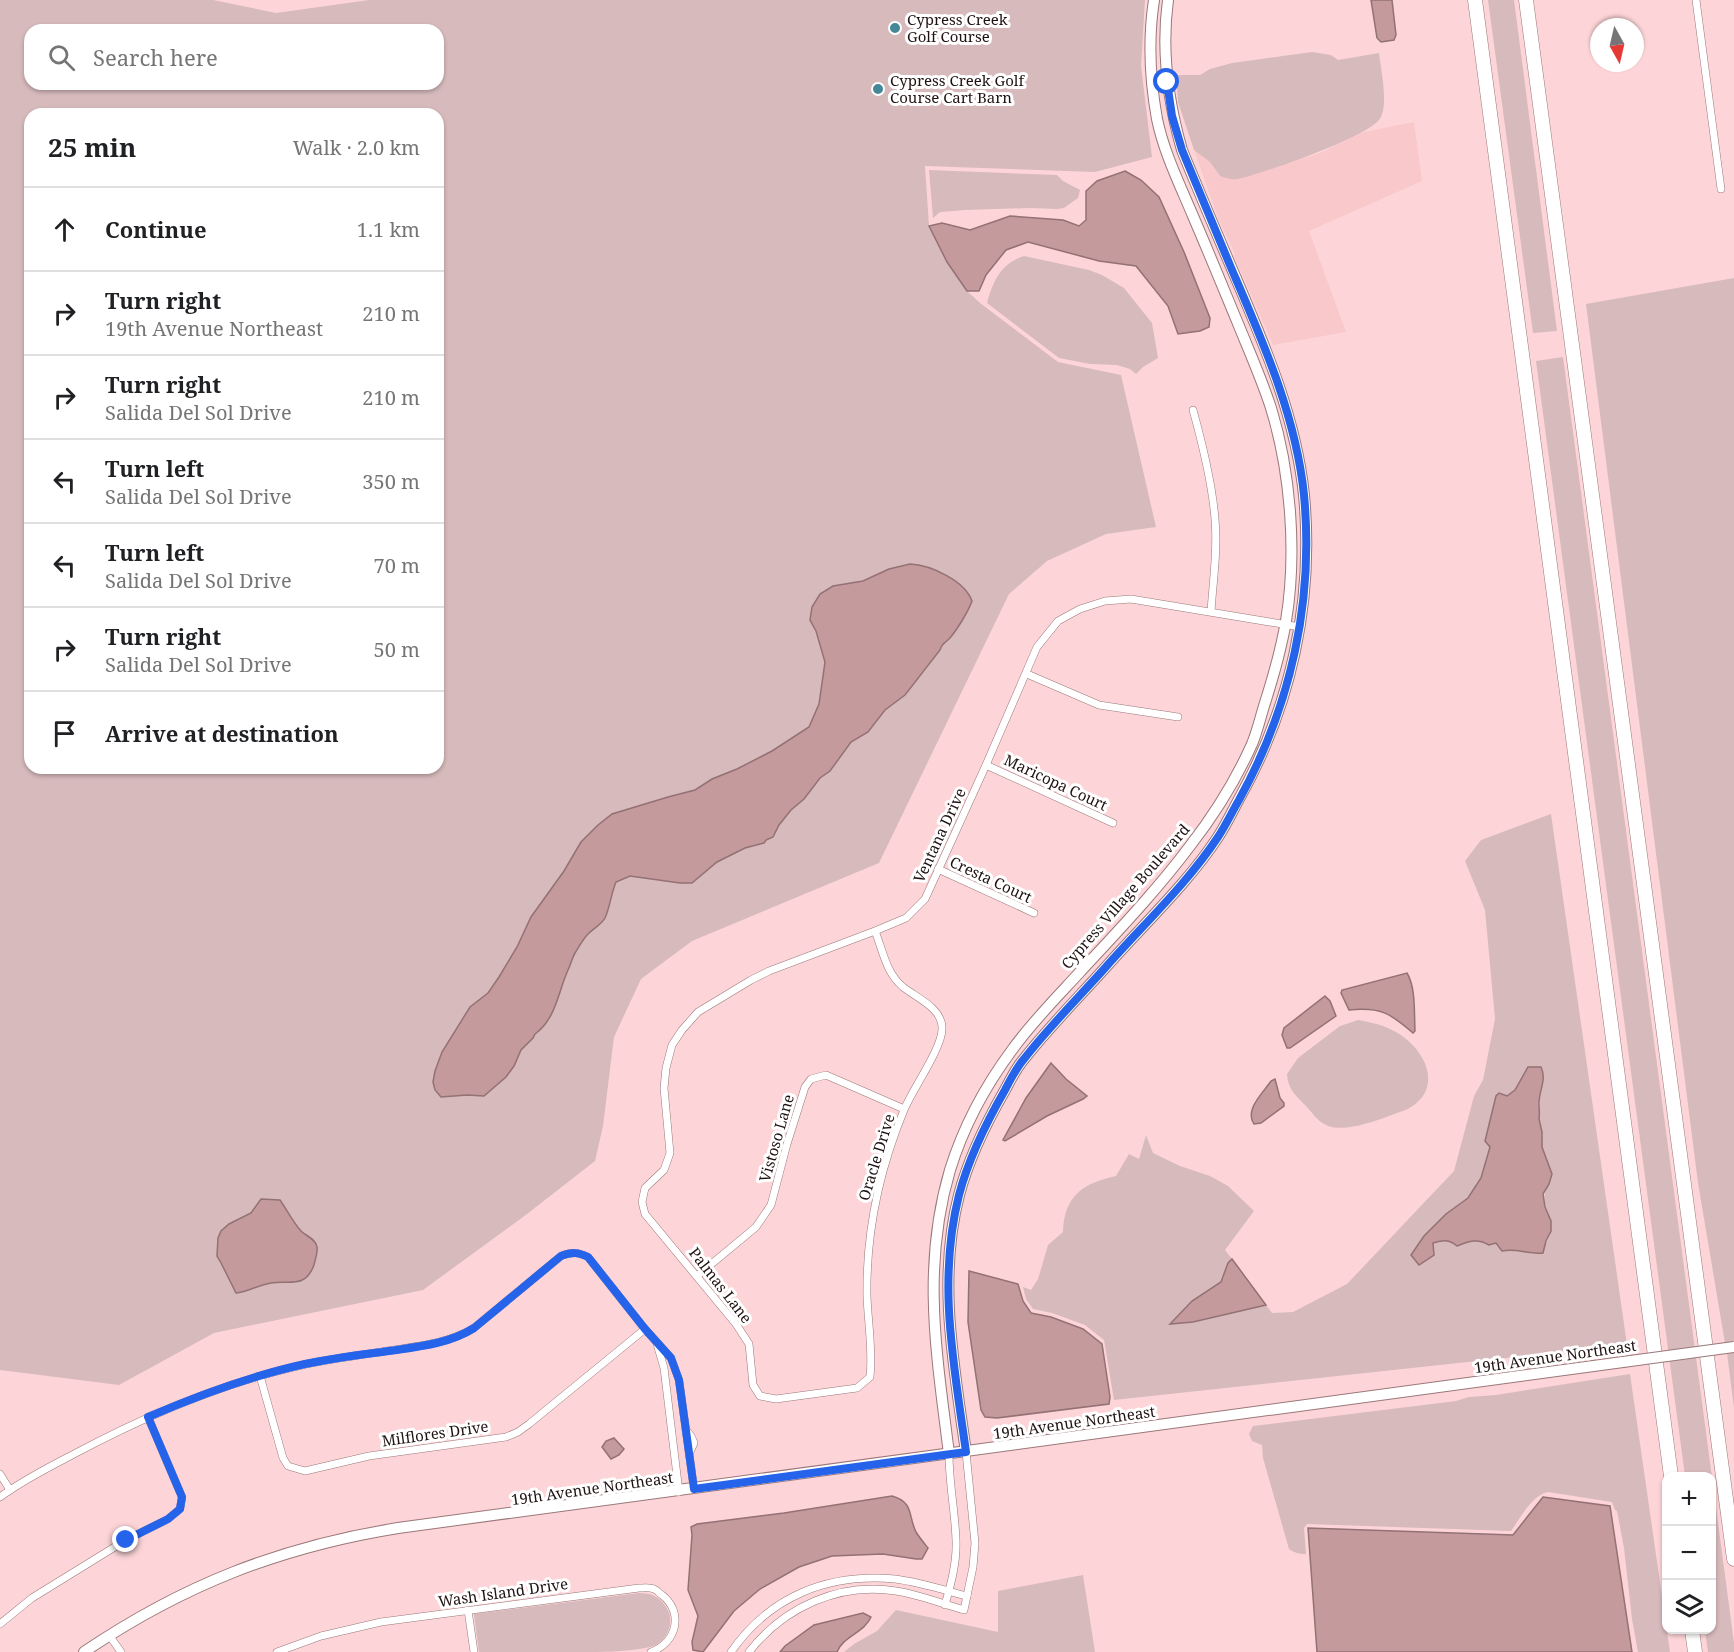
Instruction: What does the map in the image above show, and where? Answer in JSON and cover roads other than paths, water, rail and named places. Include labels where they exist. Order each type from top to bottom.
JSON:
[{"type":"highway","points":[[1476,0],[1670,1472]]},
{"type":"highway","points":[[1526,0],[1734,1558]]},
{"type":"highway","points":[[1693,1634],[1695,1652]]},
{"type":"street","name":"Cypress Village Boulevard","points":[[949,1454],[934,1338],[933,1268],[944,1194],[963,1136],[983,1094],[1011,1050],[1103,948],[1191,845],[1227,791],[1253,742],[1273,679],[1285,624],[1290,566],[1290,516],[1284,464],[1272,411],[1259,374],[1174,171],[1161,134],[1156,110],[1150,47],[1154,0]]},
{"type":"street","name":"Cypress Village Boulevard","points":[[966,1452],[950,1337],[948,1285],[959,1195],[972,1156],[986,1122],[1022,1061],[1184,881],[1218,837],[1246,788],[1269,739],[1289,677],[1300,627],[1307,571],[1304,494],[1294,438],[1273,368],[1182,150],[1172,116],[1165,62],[1168,0]]},
{"type":"street","points":[[1696,0],[1721,189]]},
{"type":"street","points":[[1193,410],[1208,466],[1216,521],[1211,611]]},
{"type":"street","name":"Ventana Drive","points":[[642,1202],[645,1188],[664,1170],[670,1153],[664,1088],[672,1045],[682,1030],[698,1011],[769,970],[906,918],[925,899],[1027,674],[1037,647],[1058,621],[1080,609],[1105,602],[1131,599],[1300,627]]},
{"type":"street","points":[[1027,674],[1099,705],[1178,717]]},
{"type":"street","name":"Maricopa Court","points":[[986,765],[1113,823]]},
{"type":"street","name":"Cresta Court","points":[[938,869],[1034,913]]},
{"type":"street","name":"Oracle Drive","points":[[827,1392],[857,1388],[870,1377],[872,1365],[867,1294],[870,1238],[878,1187],[904,1109],[939,1043],[943,1029],[940,1017],[931,1007],[891,976],[875,931]]},
{"type":"street","name":"Vistoso Lane","points":[[697,1276],[756,1227],[771,1205],[790,1133],[805,1087],[811,1079],[826,1075],[904,1109]]},
{"type":"street","name":"Palmas Lane","points":[[642,1202],[645,1214],[736,1324],[748,1344],[753,1384],[760,1396],[776,1399],[827,1392]]},
{"type":"street","points":[[0,1497],[18,1484],[119,1430],[201,1394],[301,1365],[427,1345],[462,1336],[561,1256],[574,1252],[588,1257],[671,1358],[679,1380],[686,1430],[694,1443],[688,1455],[694,1489]]},
{"type":"street","name":"Milflores Drive","points":[[260,1376],[283,1458],[288,1466],[305,1471],[369,1456],[506,1437],[518,1432],[645,1329]]},
{"type":"street","points":[[656,1341],[664,1368],[679,1492]]},
{"type":"street","name":"19th Avenue Northeast","points":[[84,1652],[158,1607],[234,1571],[322,1543],[398,1528],[679,1492],[1734,1347]]},
{"type":"street","points":[[669,1415],[683,1413]]},
{"type":"street","points":[[0,1624],[32,1598],[126,1540],[168,1519],[180,1509],[182,1497],[148,1417]]},
{"type":"street","points":[[672,1432],[686,1430]]},
{"type":"street","points":[[749,1652],[760,1638],[798,1608],[823,1597],[855,1590],[898,1591],[964,1610],[973,1567],[975,1543],[966,1452]]},
{"type":"street","points":[[945,1605],[955,1565],[956,1540],[949,1454]]},
{"type":"street","points":[[0,1474],[10,1490]]},
{"type":"street","points":[[731,1652],[755,1624],[769,1612],[801,1593],[827,1583],[853,1578],[898,1580],[967,1596]]},
{"type":"street","name":"Wash Island Drive","points":[[277,1652],[321,1636],[381,1622],[639,1588],[654,1588],[675,1610],[675,1623],[672,1634],[665,1645],[651,1652]]},
{"type":"street","points":[[468,1610],[474,1652]]},
{"type":"street","points":[[109,1635],[121,1652]]},
{"type":"place","name":"Cypress Creek Golf Course","points":[[895,28]]},
{"type":"place","name":"Cypress Creek Golf Course Cart Barn","points":[[878,89]]}]
